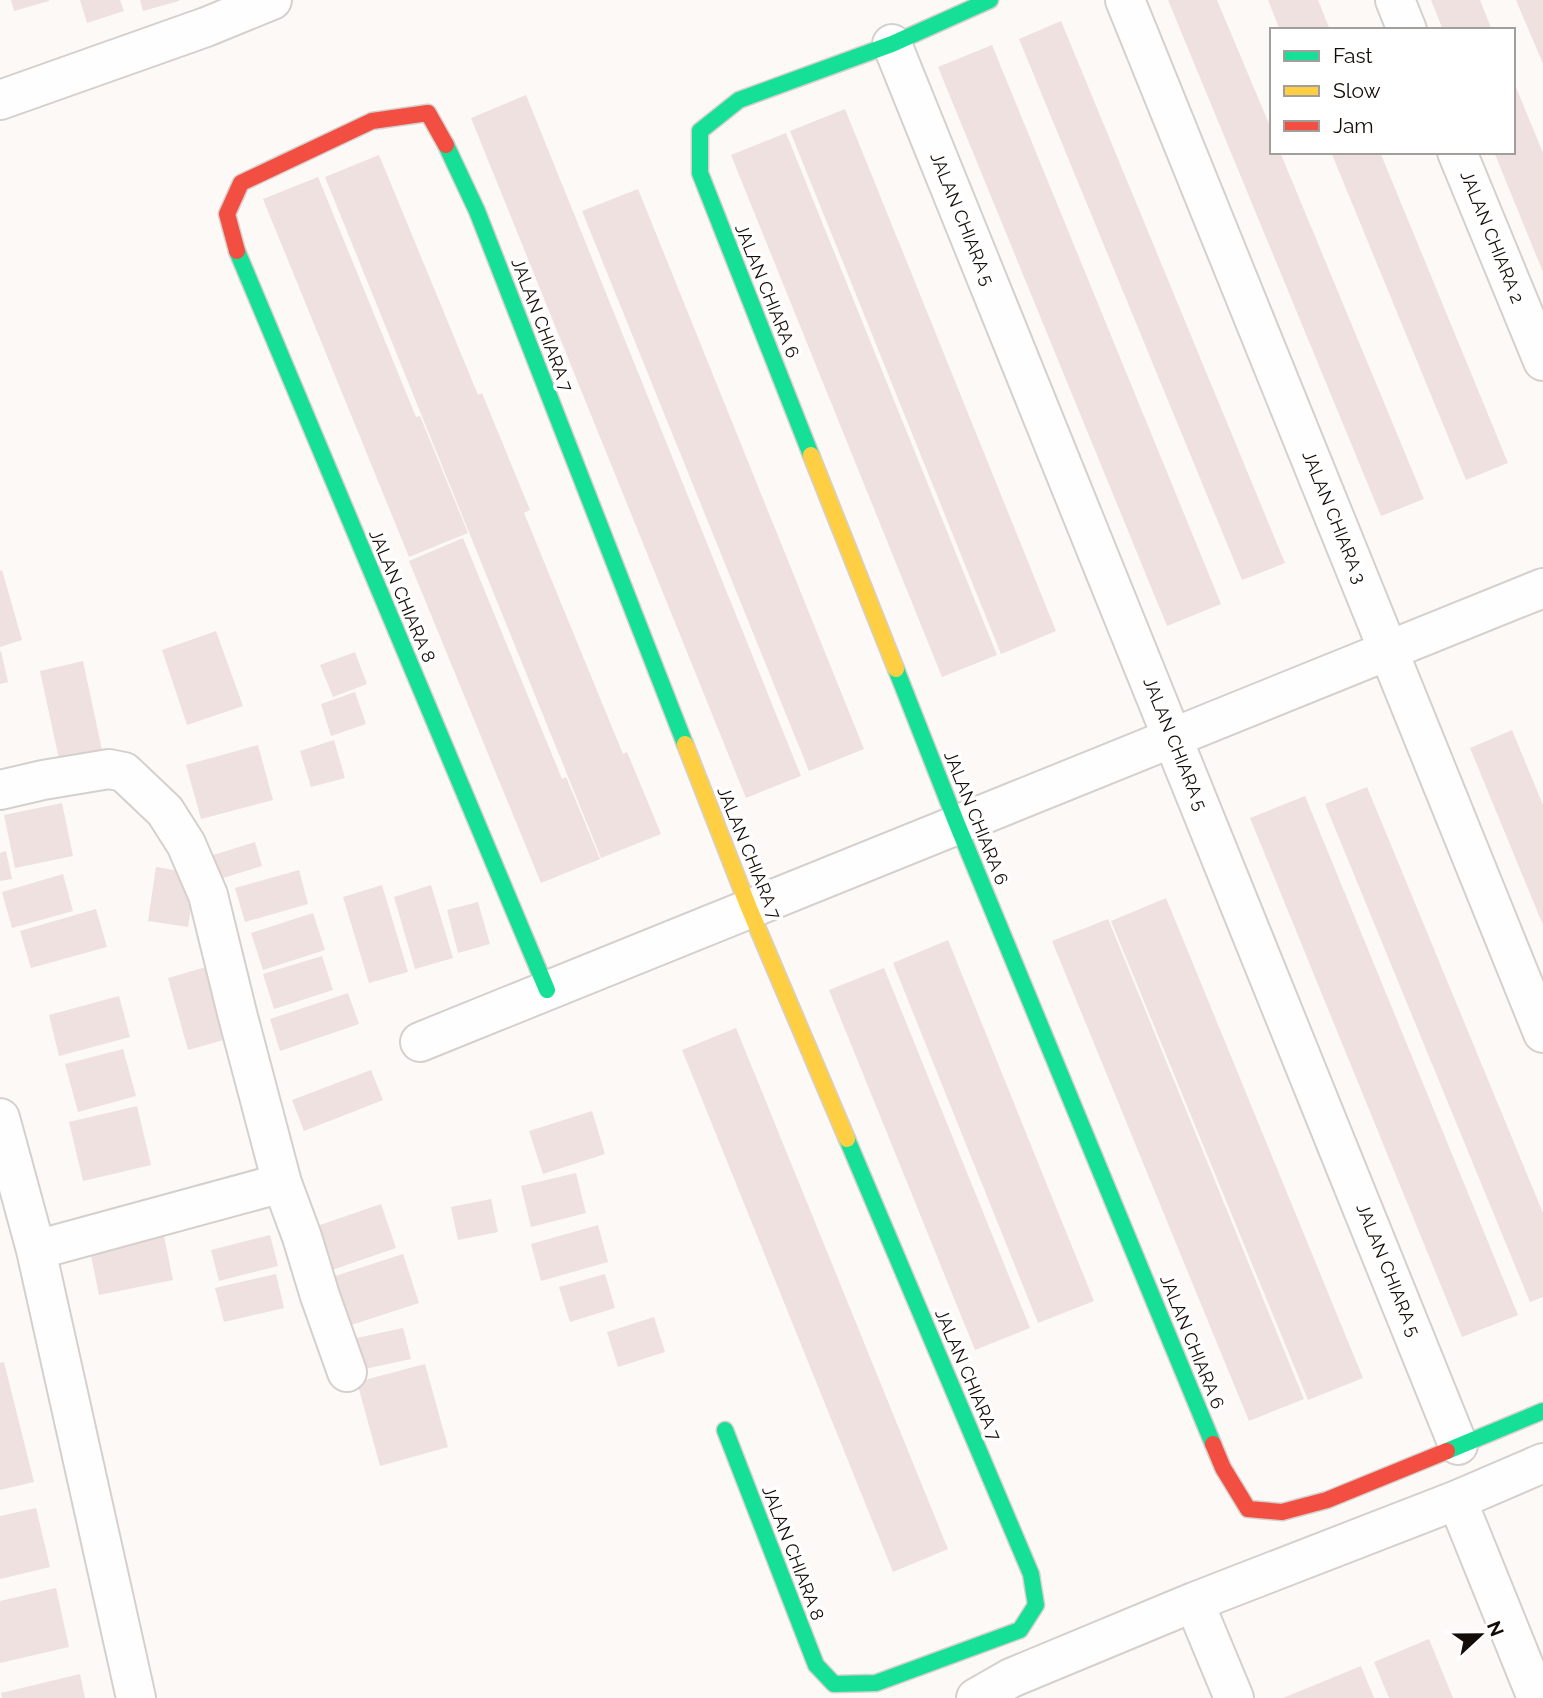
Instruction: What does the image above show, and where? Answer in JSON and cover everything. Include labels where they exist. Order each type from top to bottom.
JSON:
[{"type":"street","points":[[0,100],[201,14],[272,0]]},
{"type":"street","points":[[891,44],[990,0]]},
{"type":"street","name":"JALAN CHIARA 3","points":[[1125,0],[1543,1034]]},
{"type":"street","points":[[1395,0],[1406,28]]},
{"type":"street","name":"JALAN CHIARA 6","points":[[891,44],[739,100],[700,131],[700,173],[957,824],[1223,1468],[1248,1509],[1282,1512],[1327,1500],[1458,1445]]},
{"type":"street","name":"JALAN CHIARA 5","points":[[891,44],[1458,1445]]},
{"type":"street","name":"JALAN CHIARA 7","points":[[227,214],[241,184],[372,121],[428,113],[440,132],[477,211],[749,908],[1031,1574],[1036,1605],[1020,1630],[876,1683],[834,1684]]},
{"type":"street","name":"JALAN CHIARA 2","points":[[1458,154],[1543,362]]},
{"type":"street","name":"JALAN CHIARA 8","points":[[227,214],[237,252],[547,990]]},
{"type":"street","points":[[420,1042],[1543,588]]},
{"type":"street","points":[[0,790],[109,769],[124,772],[164,811],[186,844],[208,895],[282,1183],[347,1372]]},
{"type":"street","points":[[0,1118],[36,1250],[136,1698]]},
{"type":"street","points":[[36,1250],[282,1183]]},
{"type":"street","points":[[1458,1445],[1543,1411]]},
{"type":"street","name":"JALAN CHIARA 8","points":[[725,1430],[816,1665],[834,1684]]},
{"type":"street","points":[[976,1698],[1011,1678],[1543,1463]]},
{"type":"street","points":[[1457,1500],[1537,1698]]},
{"type":"street","points":[[1195,1602],[1234,1698]]},
{"type":"building","points":[[11,0],[49,0],[49,1],[14,11]]},
{"type":"building","points":[[80,0],[120,0],[124,11],[87,23]]},
{"type":"building","points":[[140,0],[179,0],[179,1],[143,11]]},
{"type":"building","points":[[1168,0],[1217,0],[1270,126],[1270,154],[1281,154],[1424,499],[1381,516]]},
{"type":"building","points":[[1268,0],[1318,0],[1329,28],[1279,28]]},
{"type":"building","points":[[1431,0],[1480,0],[1491,28],[1442,28]]},
{"type":"building","points":[[1516,0],[1543,0],[1543,64]]},
{"type":"building","points":[[1061,21],[1285,563],[1242,580],[1019,39]]},
{"type":"building","points":[[992,45],[1221,604],[1167,626],[938,67]]},
{"type":"building","points":[[1515,85],[1543,153],[1543,272],[1495,154],[1515,154]]},
{"type":"building","points":[[526,95],[801,776],[746,798],[471,118]]},
{"type":"building","points":[[845,109],[1056,631],[1001,654],[790,131]]},
{"type":"building","points":[[786,133],[997,655],[942,677],[731,155]]},
{"type":"building","points":[[1332,154],[1381,154],[1508,463],[1466,480]]},
{"type":"building","points":[[379,155],[478,395],[482,393],[530,510],[524,513],[623,754],[627,752],[661,834],[601,858],[325,177]]},
{"type":"building","points":[[318,177],[416,417],[420,416],[468,533],[409,557],[263,199]]},
{"type":"building","points":[[638,189],[864,749],[809,771],[582,211]]},
{"type":"building","points":[[463,538],[562,779],[566,777],[600,859],[541,883],[409,561]]},
{"type":"building","points":[[2,570],[22,640],[0,647],[0,571]]},
{"type":"building","points":[[216,631],[243,706],[187,725],[162,650]]},
{"type":"building","points":[[0,652],[8,682],[0,684]]},
{"type":"building","points":[[355,652],[367,684],[333,697],[320,665]]},
{"type":"building","points":[[83,661],[102,750],[59,759],[40,671]]},
{"type":"building","points":[[355,692],[366,724],[331,736],[321,704]]},
{"type":"building","points":[[1512,730],[1543,805],[1543,925],[1470,748]]},
{"type":"building","points":[[334,740],[345,778],[311,787],[300,751]]},
{"type":"building","points":[[258,745],[273,800],[201,819],[186,765]]},
{"type":"building","points":[[1367,787],[1543,1213],[1543,1297],[1530,1302],[1325,804]]},
{"type":"building","points":[[1305,796],[1518,1315],[1462,1337],[1250,818]]},
{"type":"building","points":[[62,803],[73,856],[15,868],[4,815]]},
{"type":"building","points":[[255,842],[262,866],[217,880],[210,856]]},
{"type":"building","points":[[6,851],[12,879],[0,881],[0,853]]},
{"type":"building","points":[[156,867],[196,874],[188,927],[148,921]]},
{"type":"building","points":[[299,870],[308,904],[245,922],[235,888]]},
{"type":"building","points":[[63,874],[73,911],[12,928],[2,892]]},
{"type":"building","points":[[382,885],[408,972],[369,983],[343,897]]},
{"type":"building","points":[[431,885],[453,958],[415,969],[394,897]]},
{"type":"building","points":[[1166,898],[1363,1378],[1308,1400],[1111,921]]},
{"type":"building","points":[[478,902],[490,944],[458,953],[447,910]]},
{"type":"building","points":[[96,909],[107,947],[31,968],[20,931]]},
{"type":"building","points":[[313,913],[325,950],[263,970],[251,933]]},
{"type":"building","points":[[1108,919],[1304,1399],[1249,1421],[1052,941]]},
{"type":"building","points":[[948,940],[1094,1301],[1038,1323],[893,963]]},
{"type":"building","points":[[322,956],[333,990],[274,1009],[263,974]]},
{"type":"building","points":[[213,965],[234,1037],[188,1050],[168,978]]},
{"type":"building","points":[[884,968],[1030,1328],[975,1350],[829,990]]},
{"type":"building","points":[[348,993],[359,1024],[280,1051],[270,1019]]},
{"type":"building","points":[[119,996],[130,1037],[59,1056],[49,1015]]},
{"type":"building","points":[[736,1028],[948,1549],[893,1572],[682,1050]]},
{"type":"building","points":[[123,1049],[136,1096],[78,1112],[65,1064]]},
{"type":"building","points":[[371,1070],[383,1100],[304,1131],[292,1100]]},
{"type":"building","points":[[137,1106],[151,1165],[83,1181],[69,1122]]},
{"type":"building","points":[[592,1111],[605,1154],[543,1174],[529,1131]]},
{"type":"building","points":[[576,1173],[586,1213],[531,1227],[521,1186]]},
{"type":"building","points":[[491,1199],[498,1232],[458,1240],[451,1207]]},
{"type":"building","points":[[381,1204],[396,1248],[329,1271],[314,1227]]},
{"type":"building","points":[[598,1225],[608,1262],[541,1281],[531,1244]]},
{"type":"building","points":[[270,1235],[278,1266],[219,1281],[211,1250]]},
{"type":"building","points":[[164,1236],[173,1280],[99,1295],[90,1251]]},
{"type":"building","points":[[403,1254],[419,1303],[348,1326],[332,1277]]},
{"type":"building","points":[[276,1274],[284,1308],[224,1322],[215,1288]]},
{"type":"building","points":[[605,1274],[615,1308],[570,1322],[559,1287]]},
{"type":"building","points":[[654,1317],[665,1352],[618,1367],[607,1332]]},
{"type":"building","points":[[403,1328],[411,1359],[360,1370],[352,1339]]},
{"type":"building","points":[[4,1362],[34,1482],[0,1490],[0,1363]]},
{"type":"building","points":[[425,1364],[448,1447],[380,1466],[357,1382]]},
{"type":"building","points":[[36,1508],[50,1567],[0,1579],[0,1516]]},
{"type":"building","points":[[56,1588],[69,1647],[0,1663],[0,1601]]},
{"type":"building","points":[[1429,1639],[1453,1698],[1389,1698],[1374,1662]]},
{"type":"building","points":[[1361,1666],[1374,1698],[1283,1698]]},
{"type":"building","points":[[80,1674],[85,1698],[2,1698],[1,1693]]},
{"type":"traffic: fast","points":[[811,455],[700,173],[700,131],[739,100],[892,44],[990,0]]},
{"type":"traffic: fast","points":[[446,145],[477,211],[685,744]]},
{"type":"traffic: fast","points":[[237,251],[547,990]]},
{"type":"traffic: fast","points":[[896,669],[957,824],[1213,1444]]},
{"type":"traffic: fast","points":[[725,1430],[816,1665],[834,1684],[876,1683],[1020,1630],[1036,1605],[1031,1574],[847,1139]]},
{"type":"traffic: fast","points":[[1447,1451],[1543,1411]]},
{"type":"traffic: slow","points":[[811,455],[896,669]]},
{"type":"traffic: slow","points":[[685,744],[749,908],[847,1139]]},
{"type":"traffic: jam","points":[[237,251],[227,214],[241,183],[372,121],[428,113],[446,145]]},
{"type":"traffic: jam","points":[[1213,1444],[1223,1468],[1248,1509],[1282,1512],[1327,1500],[1447,1451]]}]
